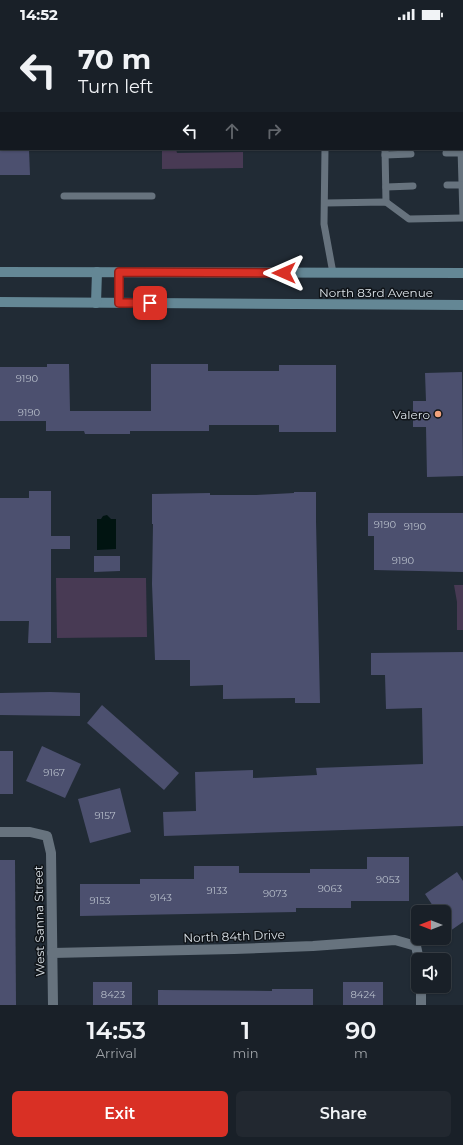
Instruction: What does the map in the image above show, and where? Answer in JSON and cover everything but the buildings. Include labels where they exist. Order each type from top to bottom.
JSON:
[{"type":"main road","name":"North 83rd Avenue","points":[[0,272],[463,273]]},
{"type":"main road","points":[[96,303],[97,272]]},
{"type":"main road","points":[[119,272],[119,303]]},
{"type":"main road","name":"North 83rd Avenue","points":[[0,302],[463,305]]},
{"type":"street","name":"West Sanna Street","points":[[0,832],[30,832],[47,836],[51,853],[53,1005]]},
{"type":"street","name":"North 84th Drive","points":[[52,953],[234,949],[395,940],[416,946],[418,953]]},
{"type":"street","points":[[420,993],[421,1005]]},
{"type":"lane","points":[[325,150],[324,224],[333,273]]},
{"type":"lane","points":[[325,203],[386,202],[409,219],[463,217],[461,151],[446,153]]},
{"type":"lane","points":[[386,202],[385,152],[412,154]]},
{"type":"lane","points":[[447,185],[462,185]]},
{"type":"lane","points":[[386,187],[413,186]]},
{"type":"lane","points":[[64,196],[152,196]]},
{"type":"shaded area","points":[[162,150],[176,150],[177,153],[243,152],[243,168],[162,169]]},
{"type":"shaded area","points":[[107,515],[111,519],[116,519],[116,549],[97,550],[97,519],[101,519],[103,516]]},
{"type":"shaded area","points":[[56,578],[146,578],[147,637],[57,638]]},
{"type":"shaded area","points":[[454,585],[463,585],[463,630],[457,630],[457,602]]},
{"type":"place","name":"Valero","points":[[438,414]]},
{"type":"route","points":[[150,303],[119,303],[119,272],[284,273]]}]
